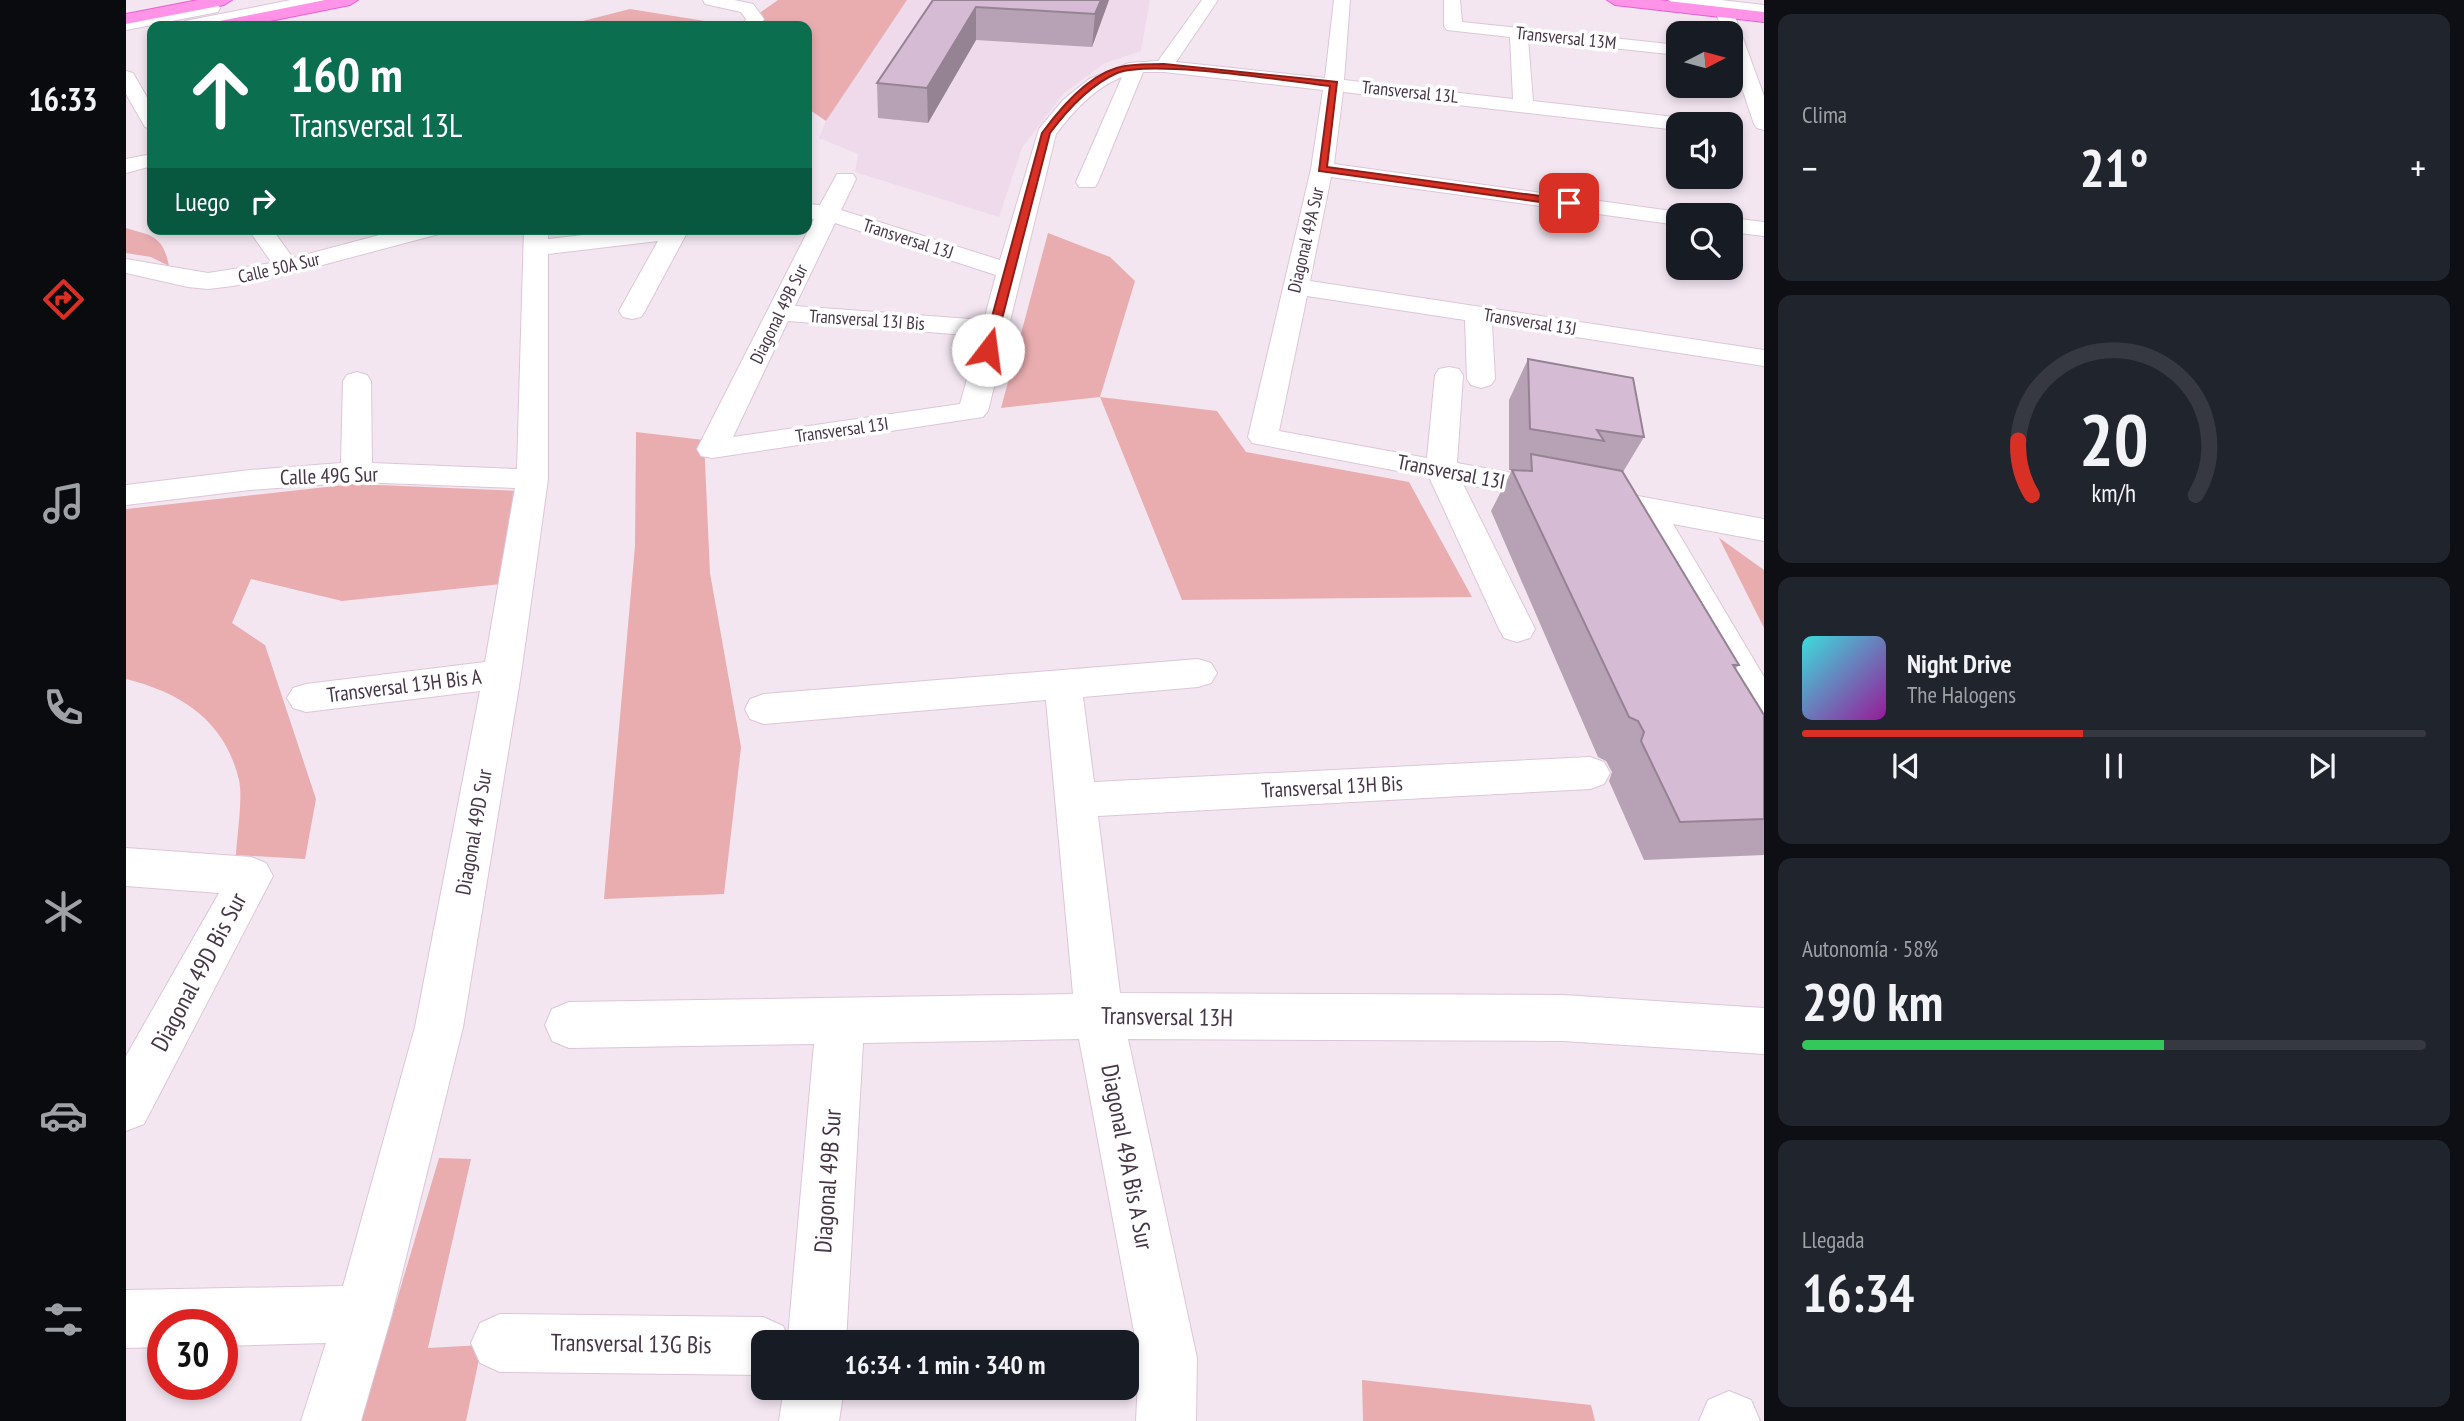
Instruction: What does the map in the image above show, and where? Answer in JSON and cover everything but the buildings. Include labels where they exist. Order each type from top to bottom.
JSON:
[{"type":"main road","points":[[126,19],[224,0]]},
{"type":"main road","points":[[245,21],[350,0]]},
{"type":"main road","points":[[1615,0],[1723,6],[1764,17]]},
{"type":"street","points":[[126,25],[255,0]]},
{"type":"street","points":[[210,21],[317,0]]},
{"type":"street","points":[[711,0],[747,8],[754,21]]},
{"type":"street","points":[[1164,66],[1210,0]]},
{"type":"street","name":"Diagonal 49A Sur","points":[[1263,437],[1322,169],[1342,0]]},
{"type":"street","name":"Transversal 13M","points":[[1452,0],[1453,26],[1666,49]]},
{"type":"street","points":[[1676,0],[1764,10]]},
{"type":"street","points":[[1723,6],[1746,8]]},
{"type":"street","points":[[1520,33],[1523,104]]},
{"type":"street","points":[[126,38],[147,34]]},
{"type":"street","points":[[1743,57],[1764,59]]},
{"type":"street","name":"Transversal 13L","points":[[972,411],[1046,133],[1062,111],[1113,72],[1136,67],[1164,66],[1666,122]]},
{"type":"street","points":[[1087,182],[1136,67]]},
{"type":"street","points":[[130,72],[147,108]]},
{"type":"street","points":[[1743,75],[1764,124]]},
{"type":"street","points":[[1743,131],[1764,134]]},
{"type":"street","points":[[126,166],[147,161]]},
{"type":"street","points":[[1322,169],[1666,216]]},
{"type":"street","name":"Diagonal 49B Sur","points":[[817,212],[845,179]]},
{"type":"street","name":"Transversal 13J","points":[[817,212],[1009,271]]},
{"type":"street","points":[[1743,226],[1764,229]]},
{"type":"street","points":[[264,235],[287,267]]},
{"type":"street","name":"Calle 50A Sur","points":[[126,266],[208,281],[287,267],[408,235]]},
{"type":"street","points":[[536,238],[588,235]]},
{"type":"street","points":[[632,311],[673,235]]},
{"type":"street","name":"Diagonal 49B Sur","points":[[712,449],[781,313],[809,235]]},
{"type":"street","name":"Diagonal 49D Sur","points":[[331,1421],[364,1314],[439,1027],[502,674],[532,479],[536,238]]},
{"type":"street","name":"Transversal 13J","points":[[1295,286],[1764,358]]},
{"type":"street","name":"Transversal 13I Bis","points":[[781,313],[994,329]]},
{"type":"street","points":[[1478,314],[1481,379]]},
{"type":"street","points":[[1449,375],[1441,470],[1517,629]]},
{"type":"street","points":[[356,472],[357,381]]},
{"type":"street","name":"Transversal 13I","points":[[712,449],[972,411]]},
{"type":"street","name":"Transversal 13I","points":[[1263,437],[1764,530]]},
{"type":"street","name":"Calle 49G Sur","points":[[126,495],[250,480],[356,472],[532,479]]},
{"type":"street","points":[[1648,508],[1764,710]]},
{"type":"street","points":[[764,709],[1198,673]]},
{"type":"street","name":"Transversal 13H Bis A","points":[[306,698],[502,674]]},
{"type":"street","name":"Diagonal 49A Bis A Sur","points":[[1063,684],[1099,1016],[1168,1358],[1166,1421]]},
{"type":"street","name":"Transversal 13H Bis","points":[[1075,800],[1590,773]]},
{"type":"street","name":"Diagonal 49D Bis Sur","points":[[126,867],[251,876],[126,1106]]},
{"type":"street","name":"Transversal 13H","points":[[569,1025],[1099,1016],[1563,1018],[1764,1031]]},
{"type":"street","name":"Diagonal 49B Sur","points":[[818,1330],[840,1020]]},
{"type":"street","points":[[126,1319],[364,1314]]},
{"type":"street","name":"Transversal 13G Bis","points":[[500,1343],[751,1346]]},
{"type":"street","points":[[809,1421],[812,1400]]},
{"type":"shaded area","points":[[778,0],[907,0],[826,121],[812,111],[812,21],[748,21]]},
{"type":"shaded area","points":[[907,0],[1150,0],[1141,51],[1105,63],[1064,93],[1022,148],[999,217],[855,172],[858,154],[819,138],[826,121]]},
{"type":"shaded area","points":[[630,9],[705,21],[583,21]]},
{"type":"shaded area","points":[[126,228],[143,233],[160,243],[169,266],[151,257],[126,253]]},
{"type":"shaded area","points":[[1048,233],[1110,257],[1135,281],[1100,397],[1001,408]]},
{"type":"shaded area","points":[[1100,397],[1217,411],[1246,452],[1409,482],[1472,597],[1182,600]]},
{"type":"shaded area","points":[[636,432],[704,440],[710,573],[741,747],[724,894],[604,899],[635,546]]},
{"type":"shaded area","points":[[354,484],[521,491],[501,584],[342,601],[251,579],[232,623],[265,645],[316,799],[305,859],[236,855],[240,787],[232,759],[223,741],[212,726],[183,702],[165,692],[126,679],[126,509]]},
{"type":"shaded area","points":[[1719,538],[1764,570],[1764,628]]},
{"type":"shaded area","points":[[439,1158],[471,1159],[428,1348],[482,1345],[466,1421],[361,1421]]},
{"type":"shaded area","points":[[1362,1380],[1591,1405],[1595,1421],[1363,1421]]},
{"type":"route","points":[[988,350],[1046,133],[1062,111],[1088,89],[1113,72],[1125,68],[1164,66],[1334,84],[1322,169],[1569,203]]}]
